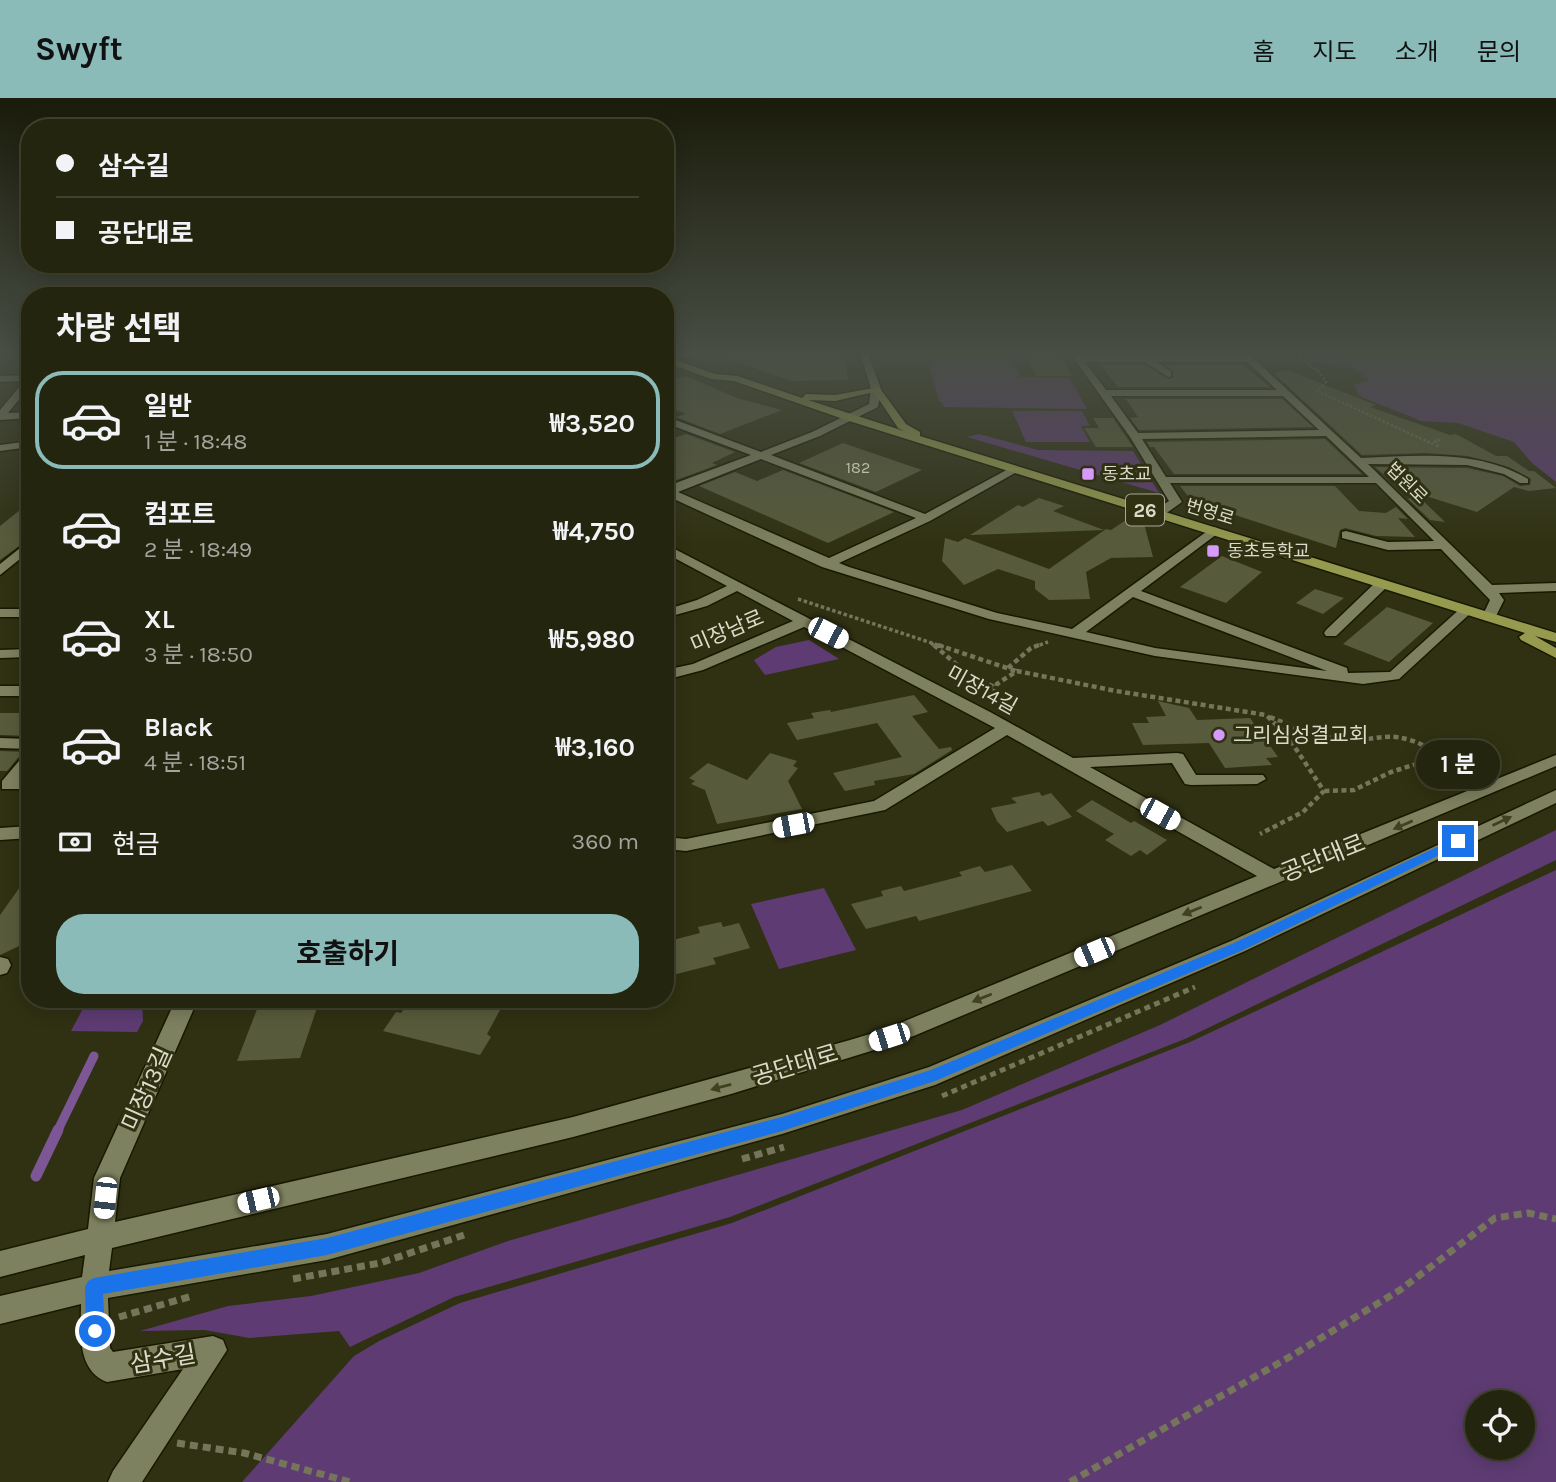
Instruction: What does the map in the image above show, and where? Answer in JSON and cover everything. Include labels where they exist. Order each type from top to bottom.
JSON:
[{"type":"main road","name":"번영로","points":[[850,418],[1556,638]]},
{"type":"main road","points":[[896,418],[902,426],[948,449]]},
{"type":"main road","points":[[1489,617],[1556,654]]},
{"type":"street","points":[[674,488],[850,418]]},
{"type":"street","points":[[1123,418],[1176,502],[1157,514]]},
{"type":"street","name":"법원로","points":[[1312,418],[1489,589]]},
{"type":"street","points":[[674,422],[926,518]]},
{"type":"street","points":[[1135,436],[1330,433]]},
{"type":"street","points":[[0,447],[21,445]]},
{"type":"street","points":[[1359,461],[1453,459],[1512,472],[1524,481]]},
{"type":"street","points":[[827,564],[926,518],[1017,469]]},
{"type":"street","points":[[1163,480],[1379,480]]},
{"type":"street","points":[[674,495],[827,564],[916,593],[1068,634],[1155,652],[1363,679],[1394,676],[1467,610]]},
{"type":"street","points":[[1068,634],[1132,592],[1213,531]]},
{"type":"street","points":[[1346,535],[1388,546],[1445,545]]},
{"type":"street","points":[[0,571],[21,552]]},
{"type":"street","name":"미장14길","points":[[674,553],[1007,727],[1273,877]]},
{"type":"street","points":[[1331,633],[1382,584]]},
{"type":"street","points":[[674,611],[702,603],[737,586]]},
{"type":"street","points":[[1489,589],[1556,587]]},
{"type":"street","points":[[1489,589],[1497,600],[1489,617]]},
{"type":"street","points":[[1132,592],[1363,679]]},
{"type":"street","points":[[0,613],[21,613]]},
{"type":"street","name":"미장남로","points":[[674,673],[698,667],[805,621]]},
{"type":"street","points":[[0,654],[21,653]]},
{"type":"street","points":[[0,691],[21,691]]},
{"type":"street","points":[[674,844],[686,845],[879,806],[1007,727]]},
{"type":"street","points":[[0,743],[21,744]]},
{"type":"street","points":[[1069,763],[1177,758],[1191,780],[1258,779]]},
{"type":"street","name":"공단대로","points":[[0,1264],[101,1237],[572,1128],[790,1068],[889,1037],[1556,760]]},
{"type":"street","points":[[21,770],[8,785],[21,784]]},
{"type":"street","name":"공단대로","points":[[0,1310],[94,1287],[341,1243],[782,1124],[935,1075],[1238,946],[1556,796]]},
{"type":"street","points":[[0,834],[21,833]]},
{"type":"street","name":"미장13길","points":[[107,1178],[183,1008]]},
{"type":"street","name":"삼수길","points":[[107,1178],[94,1287],[96,1352],[107,1368],[213,1350],[124,1482]]},
{"type":"path","points":[[1376,418],[1437,445]]},
{"type":"path","points":[[793,597],[1017,671],[1115,691],[1266,715],[1313,734],[1350,740],[1382,734],[1401,734],[1424,746],[1429,760],[1391,772],[1354,790],[1324,791],[1303,811],[1260,834]]},
{"type":"path","points":[[1008,668],[1031,648],[1068,634]]},
{"type":"path","points":[[928,640],[965,672],[996,688]]},
{"type":"path","points":[[986,716],[997,684],[1017,671]]},
{"type":"path","points":[[1266,715],[1286,734],[1324,791]]},
{"type":"path","points":[[1070,1482],[1293,1355],[1400,1290],[1495,1218],[1528,1213],[1556,1219]]},
{"type":"path","points":[[153,1440],[244,1453],[350,1482]]},
{"type":"shaded area","points":[[1015,418],[1086,418],[1090,426],[1081,426],[1090,442],[1026,442]]},
{"type":"shaded area","points":[[1413,418],[1556,418],[1556,482],[1532,463],[1514,442],[1458,423],[1421,421]]},
{"type":"shaded area","points":[[979,434],[1038,450],[1133,451],[1159,493],[967,437]]},
{"type":"shaded area","points":[[809,640],[839,659],[765,675],[754,660],[776,647]]},
{"type":"shaded area","points":[[1556,830],[1556,860],[1185,1039],[730,1217],[454,1297],[350,1347],[339,1331],[249,1338],[205,1330],[140,1331],[228,1306],[311,1296],[419,1273],[508,1241],[962,1110],[1160,1025]]},
{"type":"shaded area","points":[[1556,870],[1556,1482],[242,1482],[354,1356],[379,1341],[460,1303],[732,1223],[1190,1042]]},
{"type":"shaded area","points":[[824,888],[856,950],[779,969],[751,904]]},
{"type":"shaded area","points":[[83,1008],[142,1008],[143,1021],[137,1032],[71,1031]]},
{"type":"building","points":[[678,418],[762,418],[720,434]]},
{"type":"building","points":[[1093,418],[1113,418],[1133,447],[1096,447],[1084,428],[1099,428]]},
{"type":"building","points":[[1130,418],[1303,418],[1313,427],[1139,430]]},
{"type":"building","points":[[1322,418],[1400,418],[1450,435],[1456,434],[1496,456],[1507,456],[1529,471],[1534,471],[1556,488],[1529,491],[1514,487],[1477,512],[1400,488],[1375,467],[1467,468],[1503,476],[1520,486],[1530,485],[1531,479],[1509,467],[1468,456],[1426,453],[1362,455]]},
{"type":"building","points":[[686,434],[735,452],[712,463],[717,465],[674,481],[674,438]]},
{"type":"building","points":[[1325,439],[1362,474],[1174,474],[1154,447],[1150,447],[1147,442]]},
{"type":"building","points":[[843,443],[922,470],[876,492],[799,463]]},
{"type":"building","points":[[783,470],[894,512],[828,543],[699,486],[735,472],[757,481]]},
{"type":"building","points":[[1180,486],[1335,486],[1359,511],[1386,513],[1396,507],[1408,519],[1398,518],[1415,537],[1376,536],[1345,528],[1340,530],[1336,548],[1229,513],[1195,505]]},
{"type":"building","points":[[1416,494],[1445,522],[1430,520],[1408,499]]},
{"type":"building","points":[[1039,498],[1064,506],[1053,511],[1104,530],[970,535],[1018,505],[1023,507]]},
{"type":"building","points":[[21,509],[21,545],[0,560],[0,526]]},
{"type":"building","points":[[1126,520],[1145,527],[1153,557],[1111,558],[1086,572],[1090,599],[1049,600],[1035,589],[1035,581],[998,569],[964,585],[942,561],[945,538],[958,542],[965,538],[1049,569],[1106,529],[1111,530]]},
{"type":"building","points":[[1222,556],[1262,572],[1226,603],[1180,587]]},
{"type":"building","points":[[1315,589],[1344,598],[1323,614],[1296,603]]},
{"type":"building","points":[[1387,607],[1433,623],[1389,662],[1343,644]]},
{"type":"building","points":[[914,695],[928,712],[912,716],[939,749],[951,747],[952,750],[914,774],[874,781],[875,785],[845,791],[833,773],[902,757],[877,723],[797,740],[787,723],[814,718],[811,713],[831,712]]},
{"type":"building","points":[[1158,701],[1189,708],[1197,720],[1250,718],[1278,757],[1266,758],[1272,765],[1225,768],[1209,743],[1143,745],[1132,723],[1149,723],[1146,717],[1166,716]]},
{"type":"building","points":[[0,713],[21,713],[21,736],[0,735]]},
{"type":"building","points":[[0,751],[21,752],[7,771],[0,771]]},
{"type":"building","points":[[770,753],[797,761],[793,766],[798,768],[788,781],[802,809],[717,824],[705,790],[691,784],[695,781],[689,778],[708,763],[747,780]]},
{"type":"building","points":[[1039,792],[1042,796],[1051,793],[1072,817],[1048,826],[1043,821],[1007,832],[997,821],[991,808],[1017,803],[1011,798]]},
{"type":"building","points":[[1092,800],[1167,840],[1147,855],[1140,850],[1131,856],[1105,840],[1114,834],[1076,811]]},
{"type":"building","points":[[1012,865],[1032,891],[919,921],[916,916],[866,929],[851,904],[883,896],[881,891],[901,886],[904,891],[962,876],[959,872],[980,866],[985,872]]},
{"type":"building","points":[[21,886],[21,945],[0,955],[0,915]]},
{"type":"building","points":[[721,922],[723,927],[739,923],[750,948],[713,958],[716,964],[674,975],[674,940],[700,933],[698,927]]},
{"type":"building","points":[[258,1008],[317,1008],[300,1058],[237,1061]]},
{"type":"building","points":[[405,1008],[501,1008],[487,1034],[491,1037],[480,1055],[383,1031],[396,1012],[401,1013]]},
{"type":"waterway","points":[[57,1132],[94,1056]]},
{"type":"waterway","points":[[36,1176],[58,1130]]},
{"type":"place","name":"동초교","points":[[1088,474]]},
{"type":"place","name":"동초등학교","points":[[1213,551]]},
{"type":"place","name":"그리심성결교회","points":[[1219,735]]},
{"type":"route","points":[[95,1331],[94,1287],[327,1247],[782,1124],[935,1075],[1238,946],[1458,841]]}]
